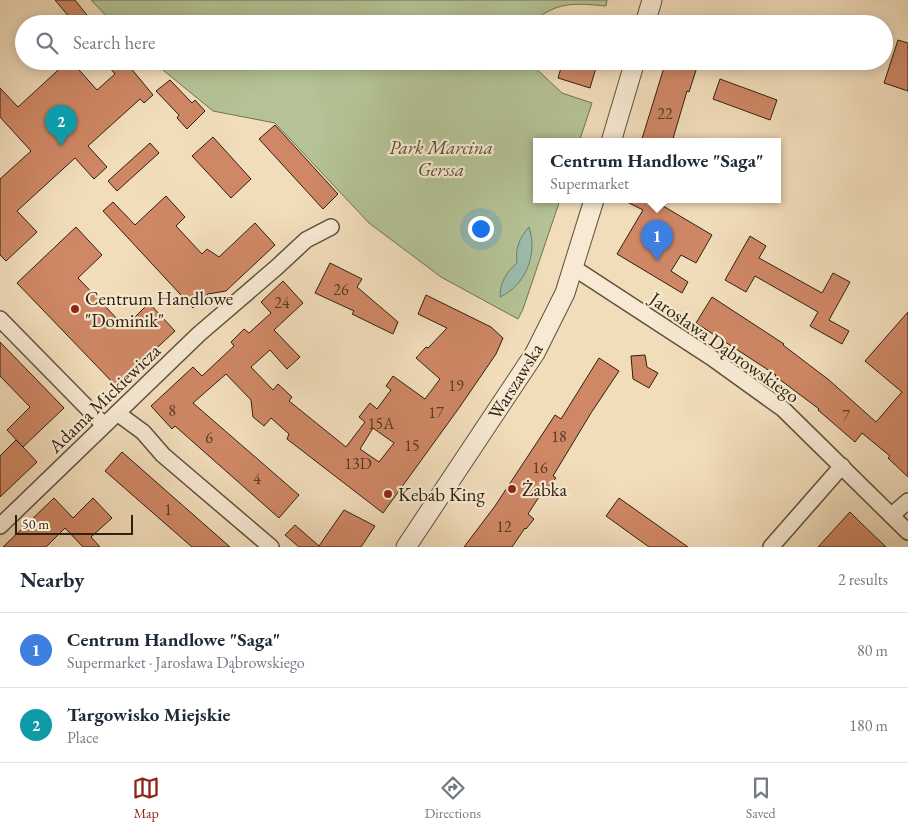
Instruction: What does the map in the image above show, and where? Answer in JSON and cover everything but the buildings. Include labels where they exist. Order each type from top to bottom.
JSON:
[{"type":"street","points":[[648,15],[652,0]]},
{"type":"street","points":[[612,138],[631,70]]},
{"type":"street","name":"Warszawska","points":[[406,547],[535,353],[565,293],[593,203]]},
{"type":"street","name":"Adama Mickiewicza","points":[[0,526],[199,334],[306,240],[331,227]]},
{"type":"street","name":"Jarosława Dąbrowskiego","points":[[574,268],[712,358],[783,409],[908,532]]},
{"type":"street","points":[[0,319],[104,425]]},
{"type":"street","points":[[117,413],[143,432],[163,455],[271,547]]},
{"type":"street","points":[[771,547],[842,466]]},
{"type":"street","points":[[892,515],[908,501]]},
{"type":"green space","points":[[91,0],[607,0],[606,6],[566,5],[557,7],[542,15],[105,15]]},
{"type":"green space","name":"Park Marcina Gerssa","points":[[163,70],[538,70],[562,93],[592,103],[580,138],[533,138],[533,203],[559,203],[518,319],[441,277],[369,223],[275,123],[213,111]]},
{"type":"shaded area","points":[[529,227],[532,248],[528,268],[517,285],[500,297],[502,282],[517,263],[518,244]]},
{"type":"place","name":"Targowisko Miejskie","points":[[61,146]]},
{"type":"place","name":"Centrum Handlowe \"Saga\"","points":[[657,261]]},
{"type":"place","name":"Centrum Handlowe \"Dominik\"","points":[[75,309]]},
{"type":"place","name":"Żabka","points":[[512,489]]},
{"type":"place","name":"Kebab King","points":[[388,494]]}]
